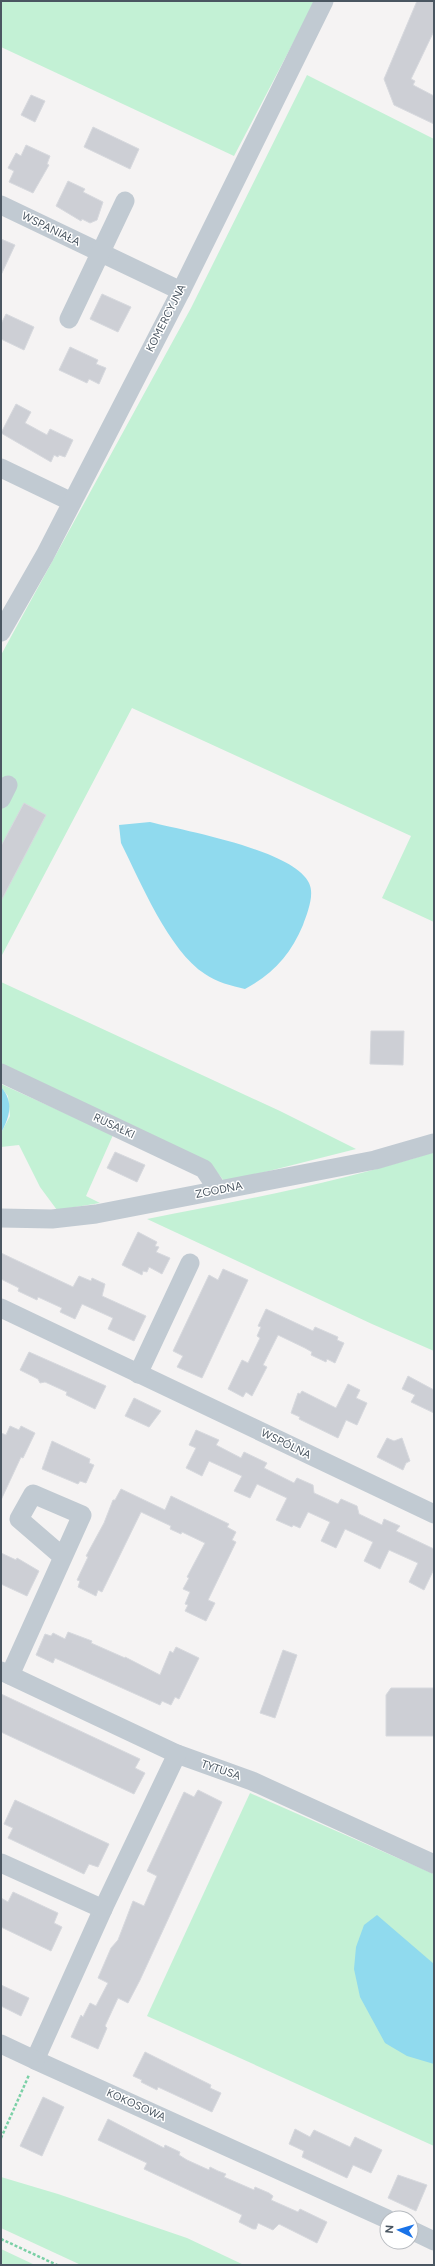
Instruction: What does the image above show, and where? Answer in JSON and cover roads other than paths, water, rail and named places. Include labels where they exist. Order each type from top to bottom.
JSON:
[{"type":"street","name":"KOMERCYJNA","points":[[1,632],[45,555],[181,291],[324,1]]},
{"type":"street","points":[[69,319],[125,201]]},
{"type":"street","name":"WSPANIAŁA","points":[[1,205],[181,291]]},
{"type":"street","points":[[1,468],[72,502]]},
{"type":"street","name":"RUSAŁKI","points":[[1,1073],[204,1169],[218,1190]]},
{"type":"street","name":"ZGODNA","points":[[1,1218],[52,1219],[96,1214],[375,1160],[434,1143]]},
{"type":"street","points":[[138,1374],[190,1263]]},
{"type":"street","name":"WSPÓLNA","points":[[1,1308],[434,1514]]},
{"type":"street","name":"TYTUSA","points":[[63,1557],[6,1673],[177,1754],[252,1781],[434,1864]]},
{"type":"street","points":[[35,2060],[103,1909],[177,1754]]},
{"type":"street","points":[[1,1862],[103,1909]]},
{"type":"street","name":"KOKOSOWA","points":[[1,2044],[379,2216]]},
{"type":"street","points":[[419,2234],[434,2241]]},
{"type":"water","points":[[150,822],[212,837],[261,852],[283,861],[299,871],[309,883],[311,888],[311,899],[303,925],[287,954],[264,977],[245,989],[224,983],[205,974],[179,949],[146,895],[121,843],[119,825]]},
{"type":"water","points":[[1,1087],[8,1098],[9,1109],[7,1121],[1,1133]]},
{"type":"water","points":[[377,1915],[434,1964],[434,2064],[407,2056],[385,2043],[360,1997],[354,1969],[356,1947],[364,1925]]}]
